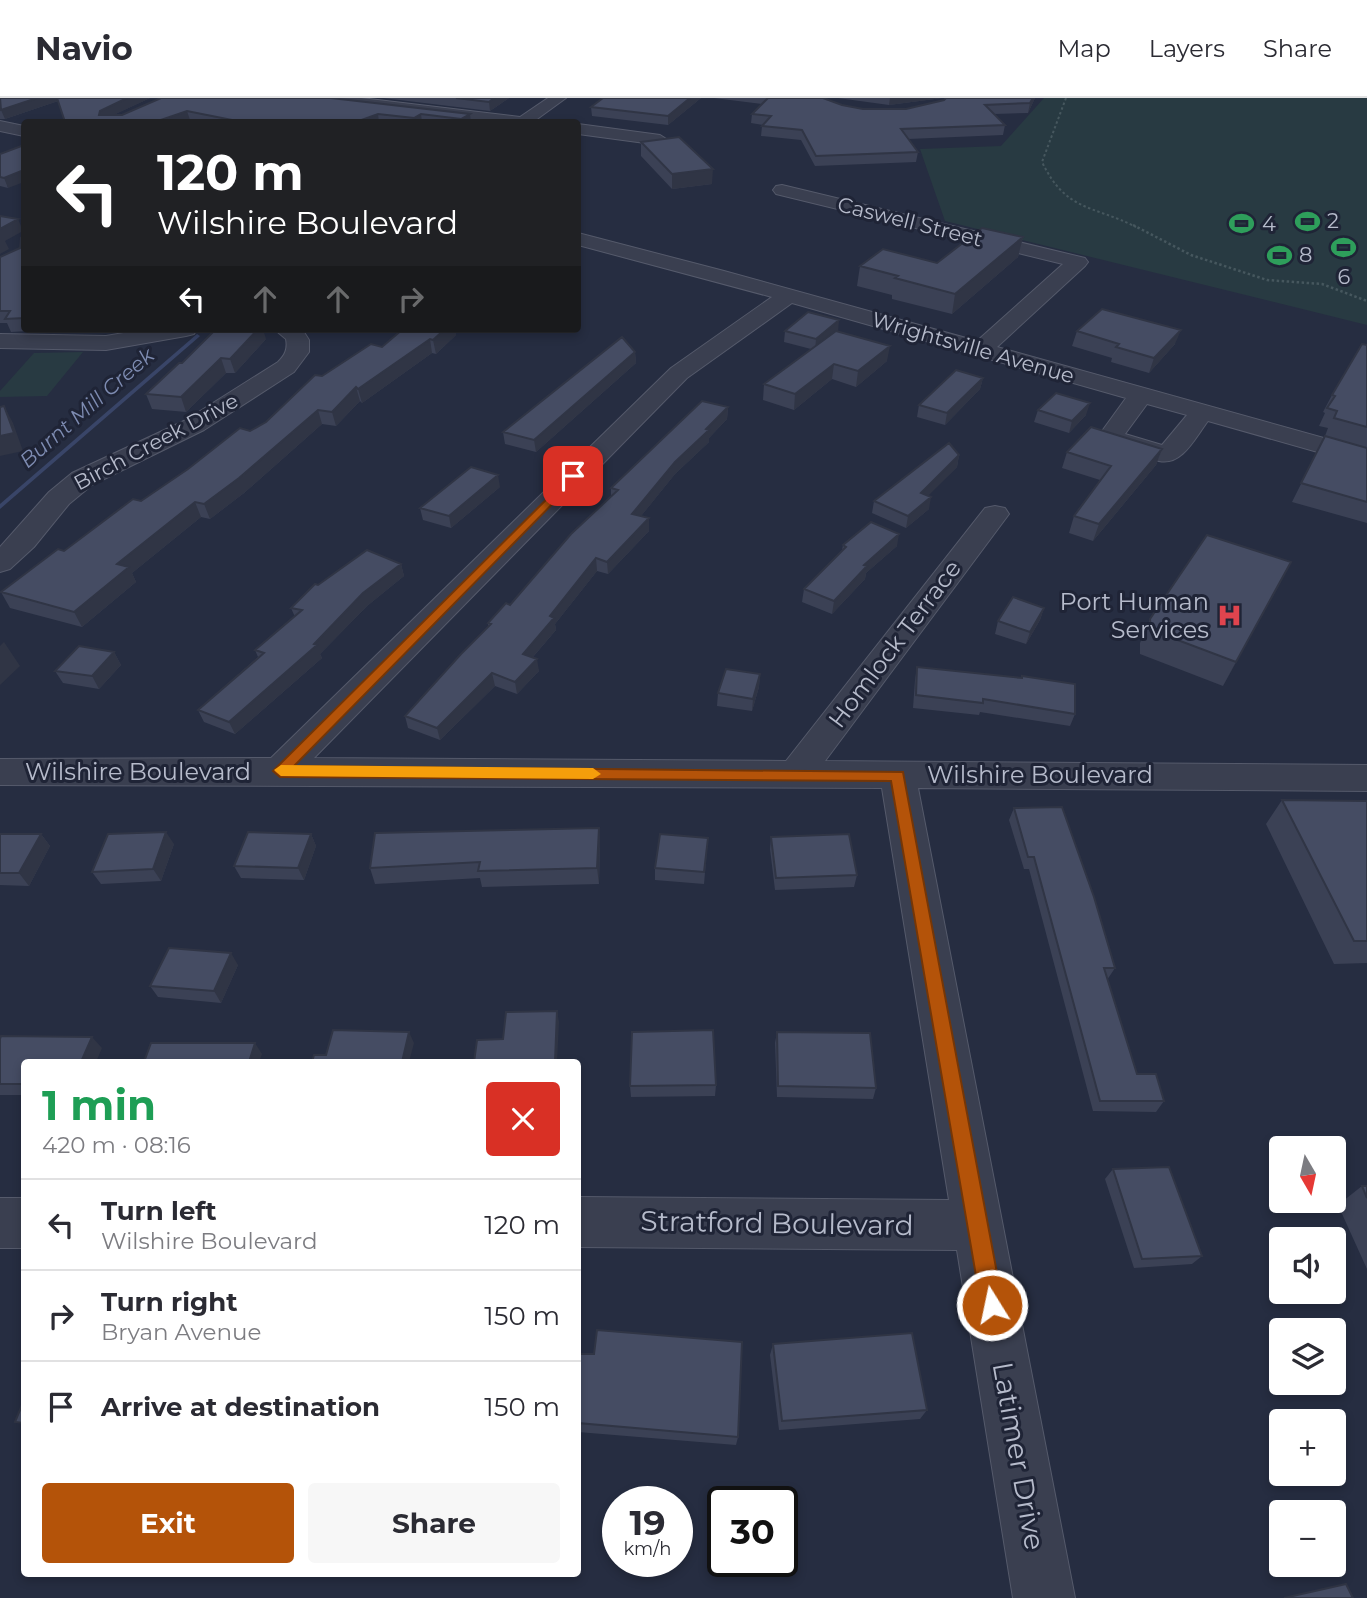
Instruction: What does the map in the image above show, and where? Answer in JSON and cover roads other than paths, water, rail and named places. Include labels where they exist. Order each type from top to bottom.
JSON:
[{"type":"street","points":[[322,98],[498,119]]},
{"type":"street","points":[[527,119],[558,98]]},
{"type":"street","points":[[0,126],[21,130]]},
{"type":"street","points":[[581,129],[660,140]]},
{"type":"street","name":"Caswell Street","points":[[782,190],[1078,262],[981,350]]},
{"type":"street","name":"Wrightsville Avenue","points":[[581,240],[1367,458]]},
{"type":"street","points":[[581,261],[603,246]]},
{"type":"street","points":[[280,771],[679,373],[786,296]]},
{"type":"street","points":[[0,341],[106,343],[163,333]]},
{"type":"street","name":"Birch Creek Drive","points":[[0,563],[24,541],[59,498],[76,483],[113,462],[195,425],[286,367],[293,360],[299,344],[292,333]]},
{"type":"street","points":[[1142,395],[1110,438],[1168,455],[1202,412]]},
{"type":"street","name":"Homlock Terrace","points":[[796,774],[995,514]]},
{"type":"street","name":"Wilshire Boulevard","points":[[0,772],[280,771],[1367,778]]},
{"type":"street","name":"Latimer Drive","points":[[898,776],[1044,1598]]},
{"type":"street","name":"Stratford Boulevard","points":[[581,1222],[978,1225]]},
{"type":"street","points":[[0,1223],[21,1223]]},
{"type":"waterway","name":"Burnt Mill Creek","points":[[0,507],[197,336]]},
{"type":"place","name":"2","points":[[1307,221]]},
{"type":"place","name":"4","points":[[1242,224]]},
{"type":"place","name":"6","points":[[1344,248]]},
{"type":"place","name":"8","points":[[1279,255]]},
{"type":"place","name":"Port Human Services","points":[[1229,616]]}]
